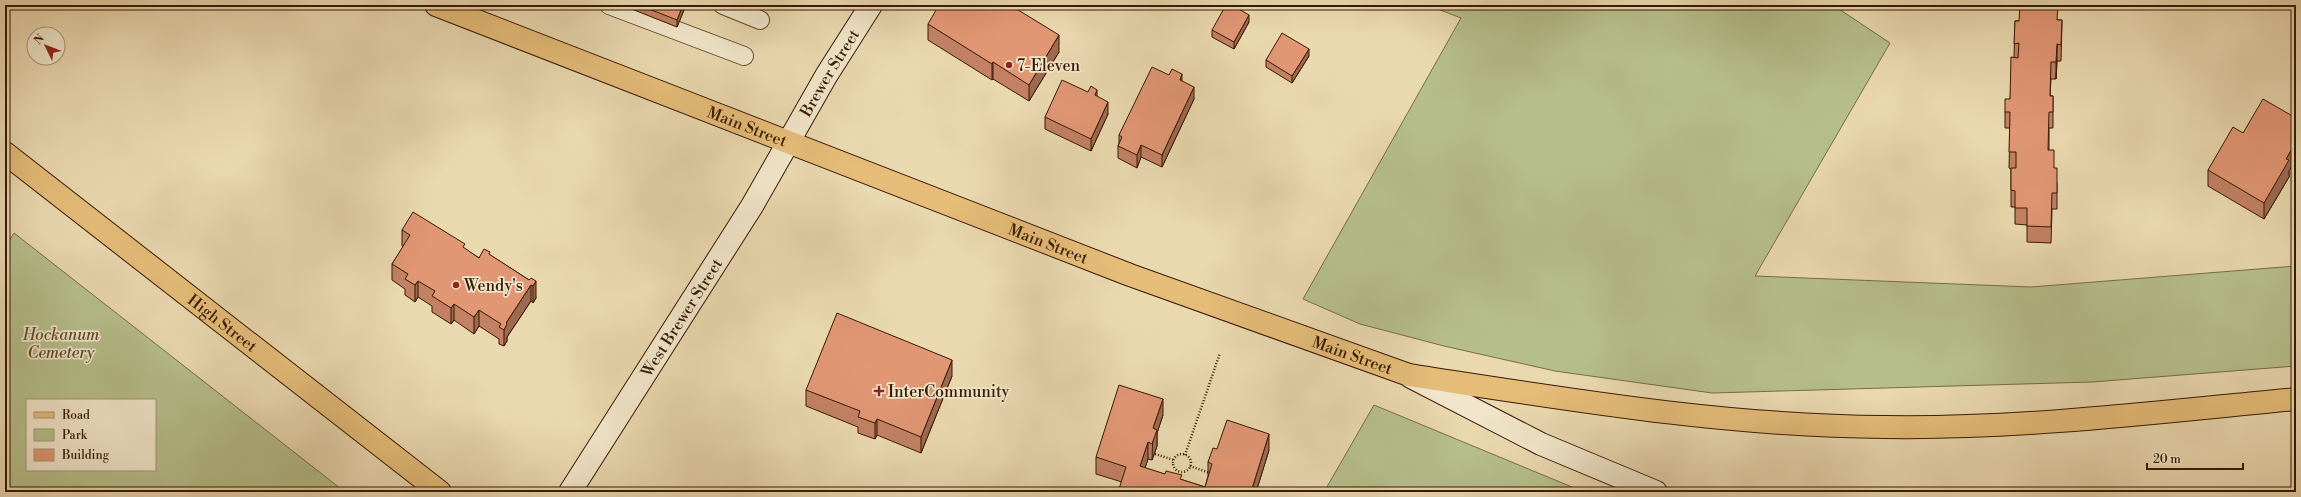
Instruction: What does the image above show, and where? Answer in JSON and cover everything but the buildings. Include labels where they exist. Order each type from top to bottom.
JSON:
[{"type":"main road","name":"Main Street","points":[[436,5],[705,111],[790,141],[1130,274],[1409,375],[1540,444],[1656,492]]},
{"type":"main road","name":"Brewer Street","points":[[790,141],[826,76],[870,5]]},
{"type":"main road","name":"West Brewer Street","points":[[570,492],[752,206],[790,141]]},
{"type":"main road","name":"High Street","points":[[5,153],[440,492]]},
{"type":"main road","points":[[1409,375],[1570,400],[1708,416],[1784,423],[1884,428],[1952,427],[2069,421],[2296,399]]},
{"type":"lane","points":[[609,5],[744,56]]},
{"type":"lane","points":[[723,5],[760,20]]},
{"type":"path","points":[[1185,454],[1220,353]]},
{"type":"path","points":[[1154,454],[1174,460]]},
{"type":"path","points":[[1179,472],[1175,469],[1174,460],[1176,456],[1185,454]]},
{"type":"path","points":[[1179,472],[1187,470],[1190,466],[1190,459],[1185,454]]},
{"type":"path","points":[[1190,466],[1210,473]]},
{"type":"path","points":[[1177,477],[1179,472]]},
{"type":"green space","points":[[1427,5],[1833,5],[1890,43],[1755,276],[2031,287],[2296,266],[2296,366],[2092,382],[1712,393],[1555,371],[1444,346],[1360,324],[1303,299],[1461,18]]},
{"type":"green space","name":"Hockanum Cemetery","points":[[14,233],[345,492],[5,492],[5,247]]},
{"type":"green space","points":[[1374,405],[1584,492],[1324,492]]},
{"type":"place","name":"7-Eleven","points":[[1009,65]]},
{"type":"place","name":"Wendy's","points":[[456,285]]},
{"type":"place","name":"InterCommunity","points":[[879,391]]}]
